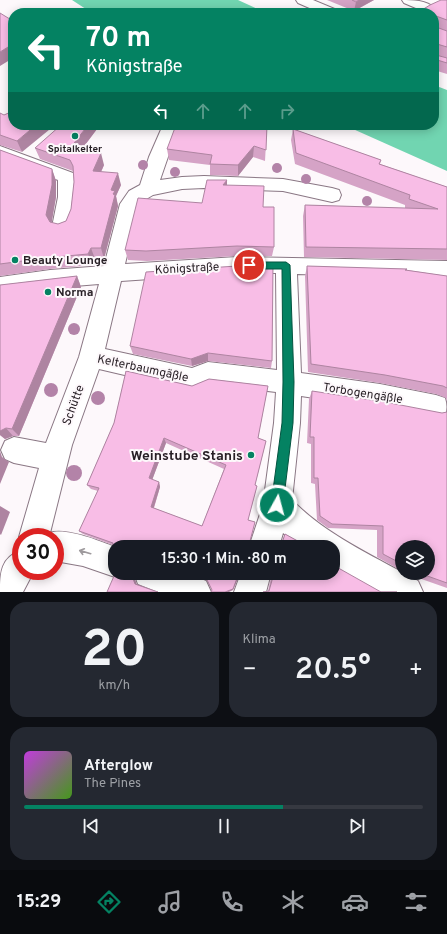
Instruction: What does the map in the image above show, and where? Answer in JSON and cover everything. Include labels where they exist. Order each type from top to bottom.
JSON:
[{"type":"street","points":[[302,0],[320,8]]},
{"type":"street","points":[[408,0],[428,8]]},
{"type":"street","points":[[169,130],[158,157],[148,189],[182,183],[204,182],[283,185],[332,194]]},
{"type":"street","points":[[0,152],[31,159],[67,177],[67,197],[62,227]]},
{"type":"street","name":"Schütte","points":[[36,528],[54,458],[91,357],[130,204],[136,196],[148,189]]},
{"type":"street","points":[[266,540],[277,505],[287,423],[289,382],[286,265]]},
{"type":"street","name":"Königstraße","points":[[0,286],[50,279],[93,276],[113,272],[230,266],[286,265],[436,270],[447,269]]},
{"type":"street","name":"Kelterbaumgäßle","points":[[91,357],[193,380],[208,372],[289,382]]},
{"type":"street","name":"Torbogengäßle","points":[[289,382],[407,400],[436,407]]},
{"type":"street","points":[[14,450],[54,458]]},
{"type":"street","points":[[277,505],[297,526],[318,540]]},
{"type":"street","points":[[64,548],[83,551],[108,560]]},
{"type":"street","points":[[340,554],[407,592]]},
{"type":"street","points":[[166,580],[195,592]]},
{"type":"street","points":[[250,592],[254,580]]},
{"type":"shaded area","points":[[72,0],[238,0],[255,8],[84,8]]},
{"type":"shaded area","points":[[439,87],[447,90],[447,171],[355,130],[439,130]]},
{"type":"building","points":[[441,0],[447,0],[447,20],[439,17],[439,8],[425,8]]},
{"type":"building","points":[[0,13],[8,18],[8,47],[0,52]]},
{"type":"building","points":[[439,28],[447,31],[447,47],[439,45]]},
{"type":"building","points":[[439,56],[447,58],[447,63],[439,61]]},
{"type":"building","points":[[0,113],[4,115],[8,113],[8,130],[30,130],[17,141],[0,135]]},
{"type":"building","points":[[55,130],[84,130],[68,151],[101,153],[93,171],[118,173],[111,190],[115,191],[113,194],[115,195],[101,248],[91,248],[88,254],[0,264],[0,150],[52,169],[52,185],[46,215],[50,222],[58,224],[66,221],[71,209],[74,182],[73,166],[70,160],[35,148]]},
{"type":"building","points":[[174,130],[267,130],[266,150],[254,146],[238,165],[210,164],[212,155],[167,149]]},
{"type":"building","points":[[293,130],[381,160],[379,164],[447,187],[447,249],[306,247],[305,205],[438,209],[409,199],[410,195],[296,153]]},
{"type":"building","points":[[207,180],[227,180],[223,185],[264,186],[263,207],[274,207],[274,247],[237,246],[146,251],[125,250],[138,198],[202,203]]},
{"type":"building","points":[[237,266],[273,266],[272,361],[208,353],[191,359],[130,346],[146,272]]},
{"type":"building","points":[[307,266],[407,269],[405,270],[447,276],[447,388],[385,375],[311,364]]},
{"type":"building","points":[[77,276],[12,429],[6,428],[0,431],[0,285]]},
{"type":"building","points":[[126,371],[192,386],[209,379],[268,386],[258,438],[266,441],[255,485],[257,486],[248,520],[255,522],[250,540],[108,540],[108,541],[79,531],[99,488],[87,485],[114,423]],"holes":[[[164,438],[226,465],[202,526],[151,507],[159,482],[149,478]]]},
{"type":"building","points":[[312,391],[385,402],[442,413],[447,412],[447,583],[435,579],[435,540],[395,540],[395,560],[383,554],[383,526],[332,524],[320,516],[318,478],[314,478],[314,437],[310,437]]},
{"type":"building","points":[[285,534],[296,540],[283,540]]},
{"type":"building","points":[[340,569],[381,592],[263,592],[269,591],[272,580],[340,580]]},
{"type":"building","points":[[112,580],[134,580],[135,584],[158,592],[107,592]]},
{"type":"building","points":[[207,580],[236,580],[233,589],[225,592],[211,592],[212,590]]},
{"type":"place","name":"Spitalkelter","points":[[75,136]]},
{"type":"place","name":"Beauty Lounge","points":[[15,260]]},
{"type":"place","name":"Norma","points":[[48,292]]},
{"type":"place","name":"Weinstube Stanis","points":[[251,455]]},
{"type":"route","points":[[249,265],[286,265],[289,382],[287,423],[277,505]]}]
